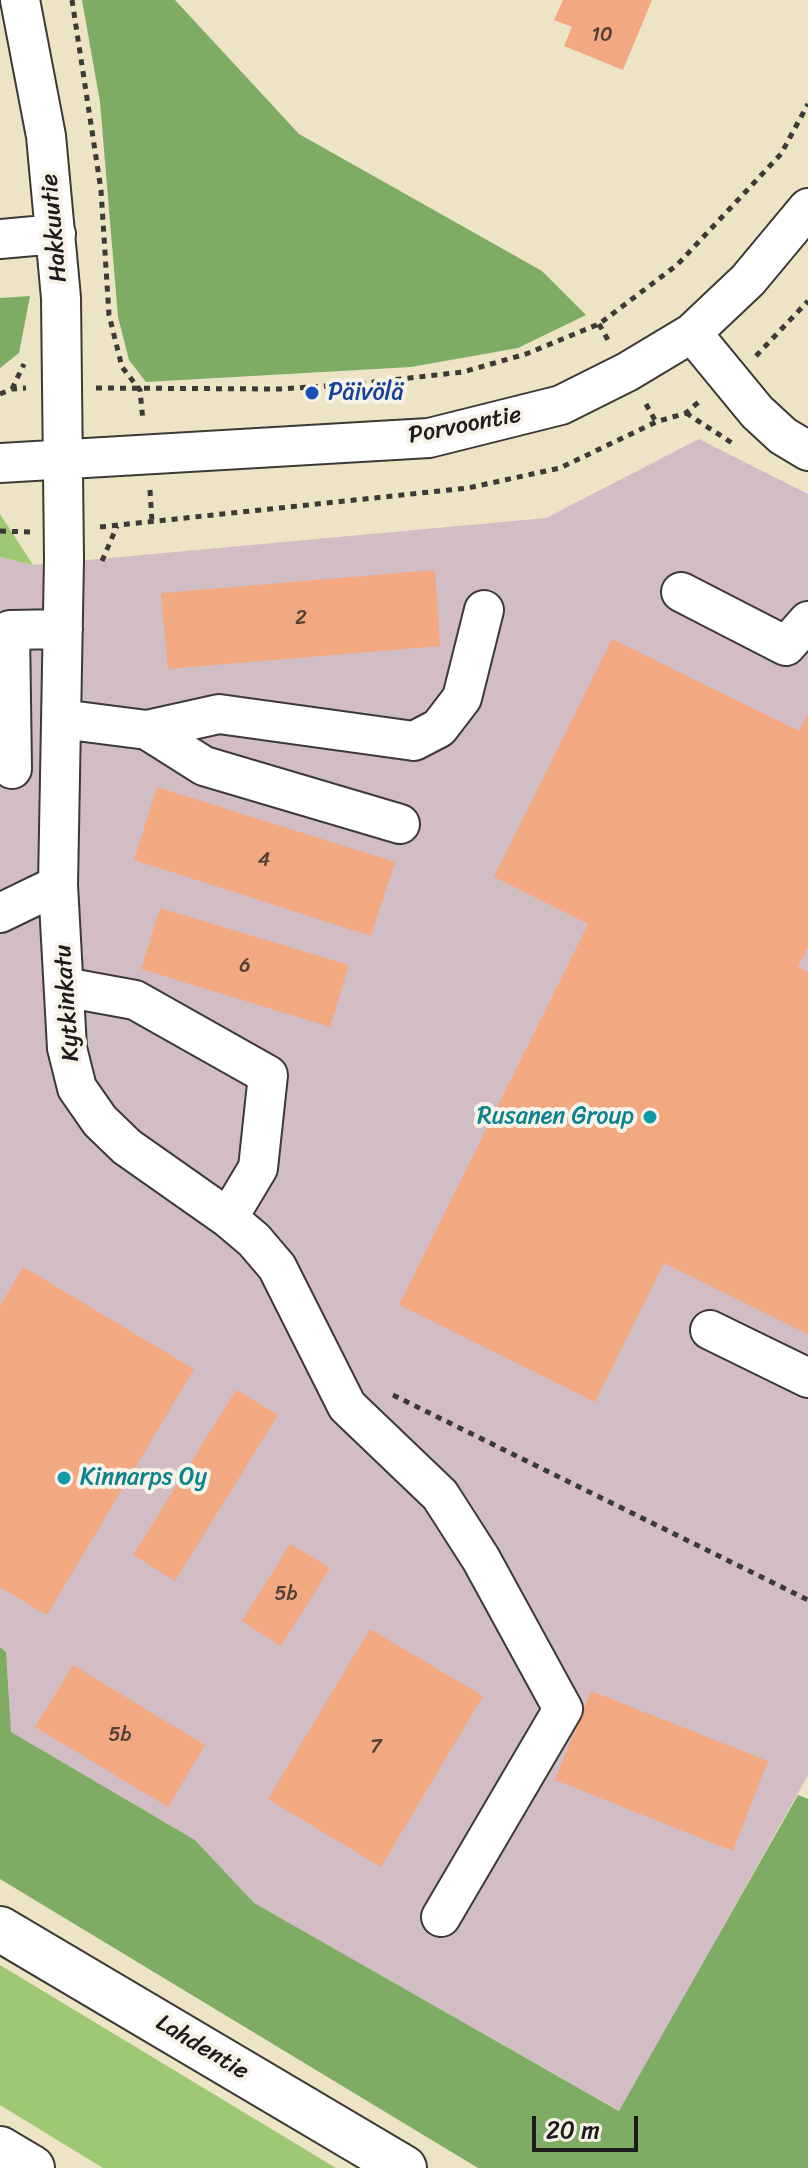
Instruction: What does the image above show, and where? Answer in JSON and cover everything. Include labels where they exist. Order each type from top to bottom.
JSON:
[{"type":"main road","name":"Lahdentie","points":[[0,1929],[404,2168]]},
{"type":"main road","points":[[0,2149],[32,2168]]},
{"type":"street","name":"Hakkuutie","points":[[20,0],[46,136],[56,234],[61,298],[62,459]]},
{"type":"street","name":"Porvoontie","points":[[0,463],[429,438],[561,405],[627,372],[692,333],[748,280],[808,208]]},
{"type":"street","points":[[0,239],[56,234]]},
{"type":"street","points":[[692,333],[757,412],[783,436],[808,451]]},
{"type":"street","name":"Kytkinkatu","points":[[62,459],[63,629],[58,885],[67,1048],[77,1088],[100,1121],[127,1147],[228,1218],[254,1240],[277,1267],[347,1406],[440,1495],[481,1559],[563,1709],[441,1917]]},
{"type":"street","points":[[681,592],[786,646],[808,621]]},
{"type":"street","points":[[61,719],[147,730],[219,714],[414,741],[439,728],[462,698],[484,610]]},
{"type":"street","points":[[60,770],[6,772],[5,619],[63,629]]},
{"type":"street","points":[[147,730],[204,766],[400,824]]},
{"type":"street","points":[[0,913],[58,885]]},
{"type":"street","points":[[64,987],[135,1000],[268,1075],[258,1168],[228,1218]]},
{"type":"street","points":[[710,1330],[808,1378]]},
{"type":"path","points":[[72,0],[101,190],[109,315],[122,367],[140,390],[280,389],[463,372],[526,354],[599,324],[677,265],[781,154],[808,104]]},
{"type":"path","points":[[99,575],[117,526]]},
{"type":"path","points":[[383,1391],[808,1600]]},
{"type":"shaded area","points":[[699,439],[808,494],[808,1775],[620,2111],[253,1903],[195,1840],[10,1732],[6,1652],[0,1647],[0,557],[33,565],[546,518]]},
{"type":"green space","points":[[82,0],[175,0],[299,134],[542,271],[586,315],[518,348],[411,367],[146,382],[129,360],[118,317],[100,102]]},
{"type":"green space","points":[[30,296],[19,353],[0,368],[0,298]]},
{"type":"green space","points":[[0,514],[33,565],[0,557]]},
{"type":"green space","points":[[0,1647],[6,1652],[11,1732],[195,1840],[254,1903],[619,2111],[798,1795],[808,1799],[808,2168],[478,2168],[0,1879]]},
{"type":"green space","points":[[0,1965],[336,2168],[103,2168],[0,2105]]},
{"type":"building","points":[[563,0],[652,0],[623,70],[564,46],[572,27],[554,20]]},
{"type":"building","points":[[435,570],[440,646],[168,669],[161,593]]},
{"type":"building","name":"Rusanen Group","points":[[612,639],[799,731],[808,714],[808,947],[798,967],[808,972],[808,1334],[664,1263],[595,1402],[399,1305],[588,924],[494,877]]},
{"type":"building","points":[[157,787],[395,862],[371,936],[134,860]]},
{"type":"building","points":[[160,908],[349,965],[330,1027],[141,969]]},
{"type":"building","name":"Kinnarps Oy","points":[[23,1267],[194,1369],[47,1615],[0,1587],[0,1306]]},
{"type":"building","points":[[236,1390],[278,1415],[175,1581],[133,1555]]},
{"type":"building","points":[[290,1544],[330,1568],[281,1646],[242,1621]]},
{"type":"building","points":[[370,1629],[483,1696],[381,1867],[268,1799]]},
{"type":"building","points":[[73,1665],[205,1745],[168,1807],[35,1727]]},
{"type":"building","points":[[591,1691],[768,1761],[733,1851],[555,1780]]},
{"type":"place","name":"Päivölä","points":[[312,393]]},
{"type":"place","name":"Rusanen Group","points":[[650,1117]]},
{"type":"place","name":"Kinnarps Oy","points":[[64,1478]]}]
